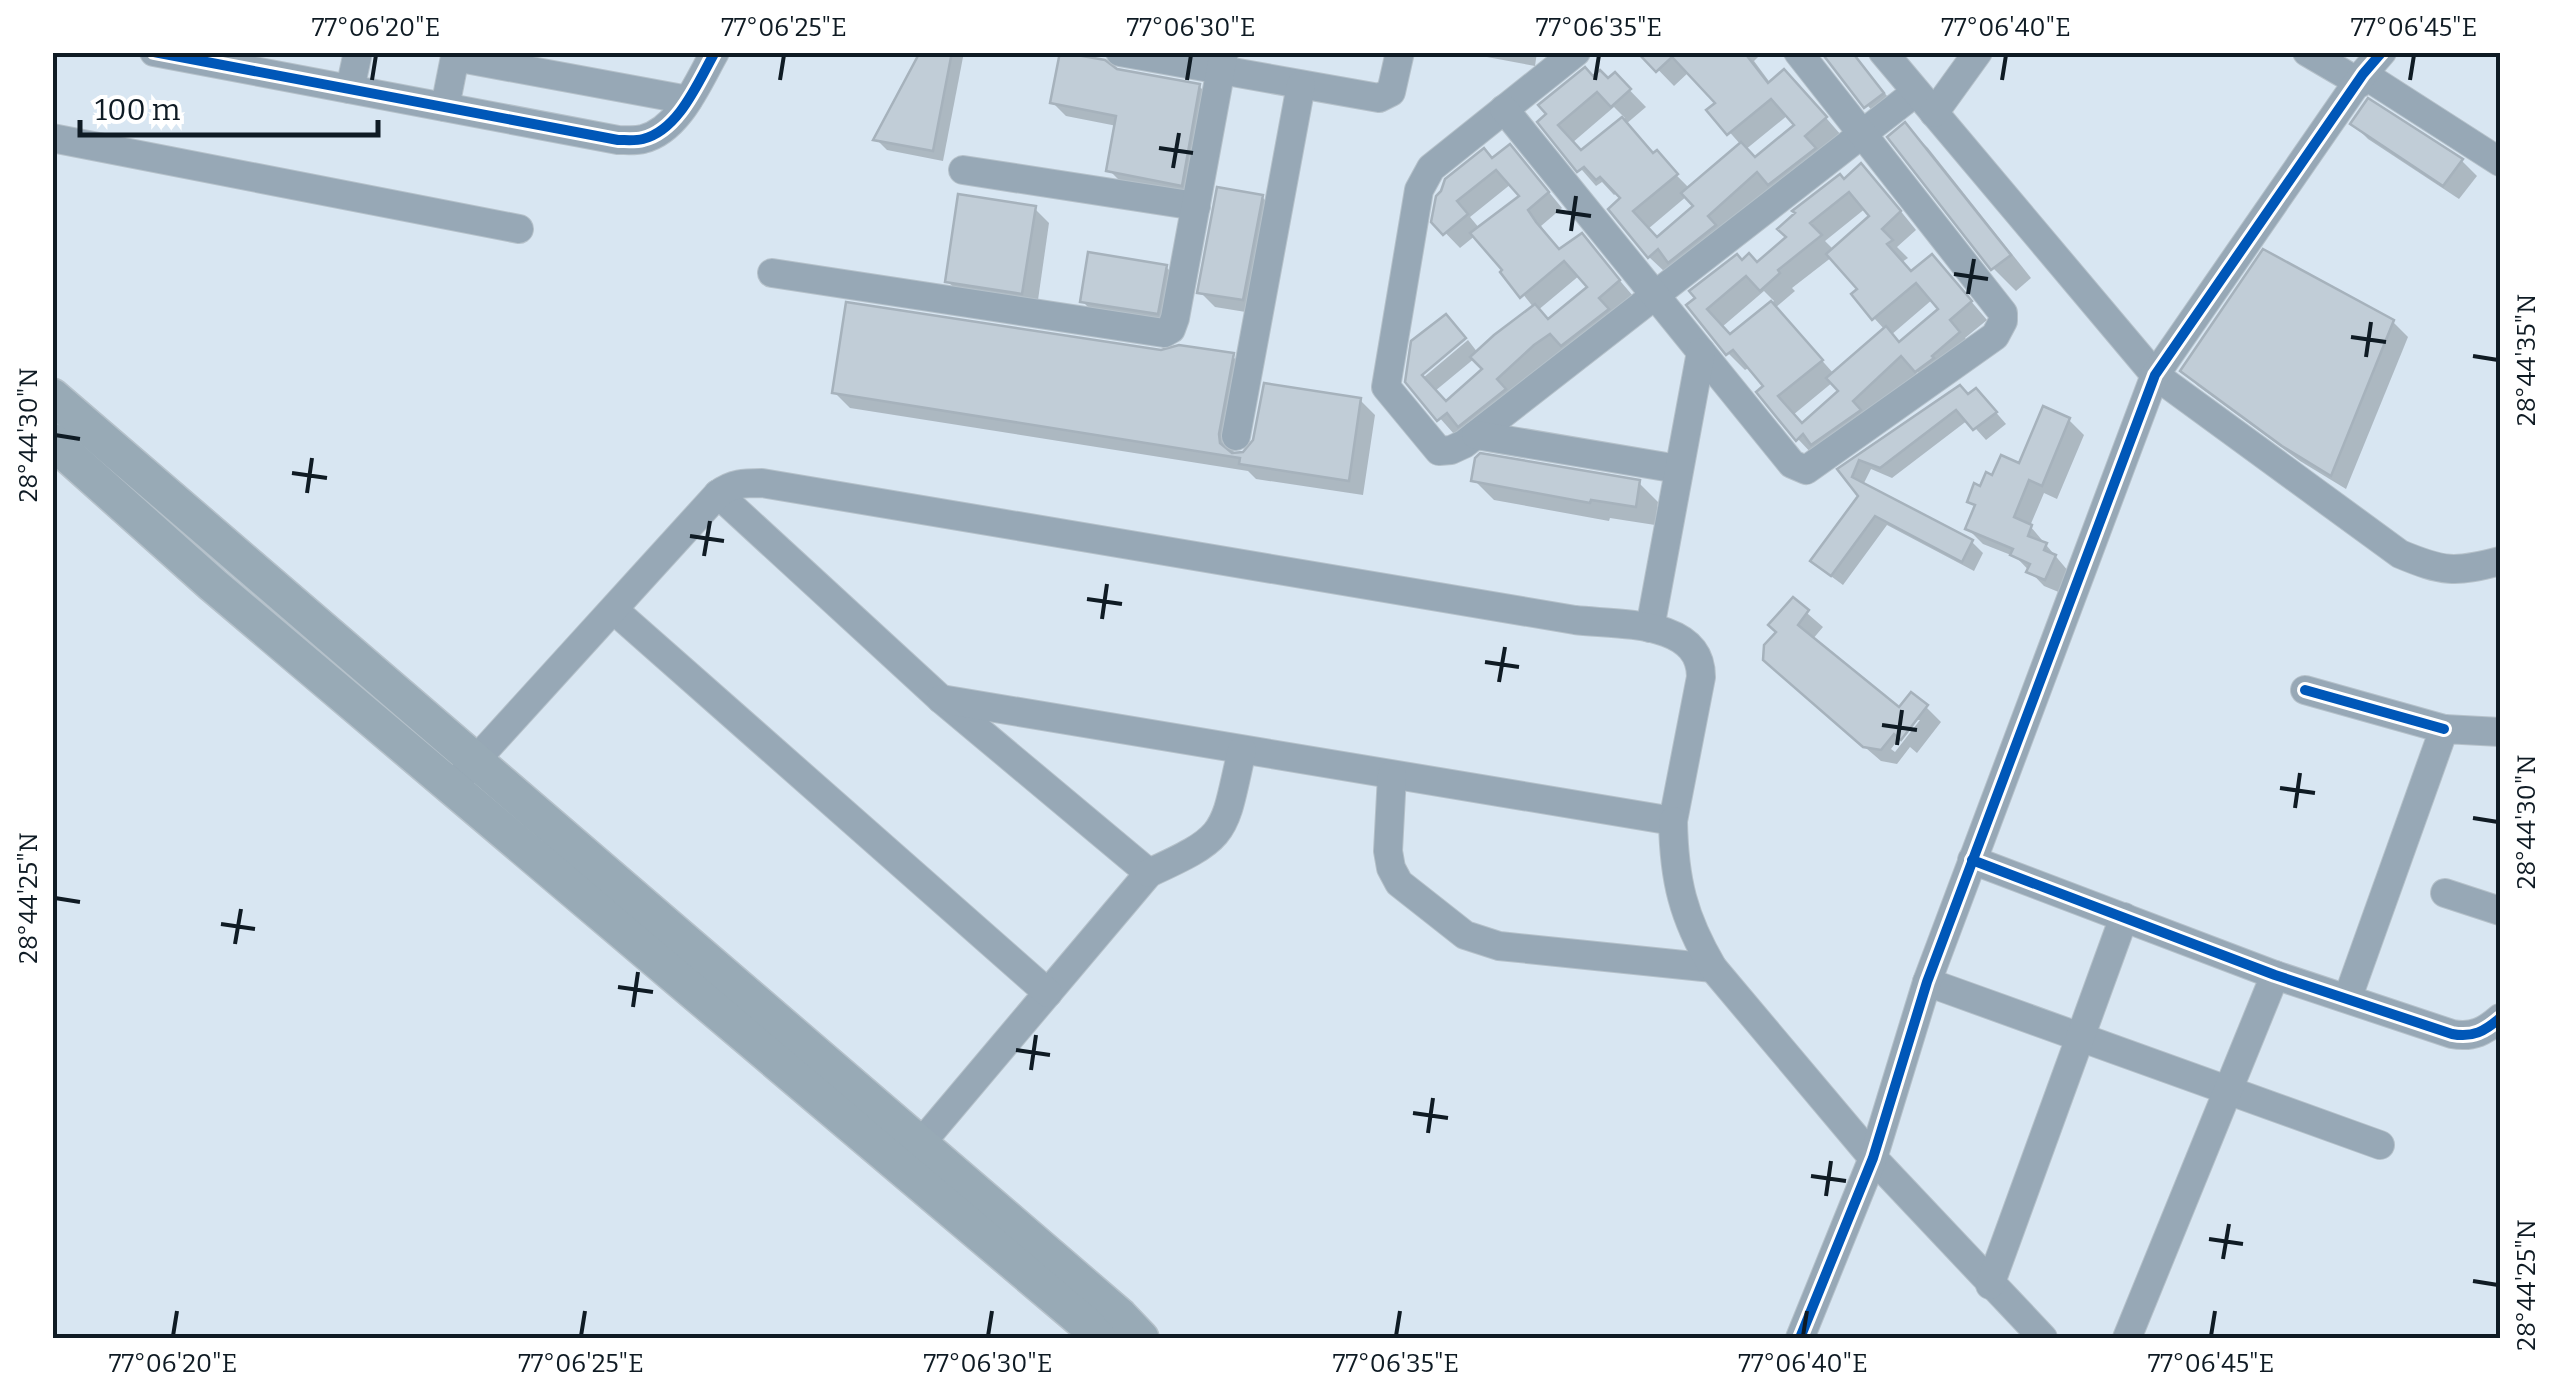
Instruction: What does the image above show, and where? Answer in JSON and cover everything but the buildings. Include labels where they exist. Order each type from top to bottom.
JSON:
[{"type":"main road","points":[[52,396],[922,1142],[1141,1338]]},
{"type":"main road","points":[[52,441],[213,585],[1098,1338]]},
{"type":"street","points":[[350,90],[358,52]]},
{"type":"street","points":[[170,54],[618,140],[644,139],[668,126],[715,52]]},
{"type":"street","points":[[1120,52],[1222,62],[1301,84],[1384,98],[1393,88],[1400,52]]},
{"type":"street","points":[[1576,52],[1423,178],[1386,386],[1439,451],[1451,450],[1476,435],[1862,134],[1925,102],[1978,52]]},
{"type":"street","points":[[1504,109],[1792,464],[1806,470],[1995,336],[2003,320],[2000,305],[1798,52]]},
{"type":"street","points":[[1883,52],[2155,375],[2400,554],[2436,569],[2469,569],[2500,560]]},
{"type":"street","points":[[2307,52],[2362,79],[2500,162]]},
{"type":"street","points":[[1800,1338],[1872,1158],[1927,982],[2155,375],[2382,52]]},
{"type":"street","points":[[445,108],[455,55],[688,100]]},
{"type":"street","points":[[772,273],[1164,334],[1175,318],[1222,62]]},
{"type":"street","points":[[1236,436],[1301,84]]},
{"type":"street","points":[[52,138],[519,229]]},
{"type":"street","points":[[963,170],[1196,206]]},
{"type":"street","points":[[1650,628],[1701,352]]},
{"type":"street","points":[[1476,435],[1678,469]]},
{"type":"street","points":[[451,786],[718,494],[730,486],[762,483],[1574,620],[1650,628],[1680,637],[1697,651],[1702,677],[1673,821],[1674,865],[1680,898],[1693,932],[1714,968],[1872,1158],[2043,1338]]},
{"type":"street","points":[[718,494],[941,699],[1149,873]]},
{"type":"street","points":[[614,610],[1048,992]]},
{"type":"street","points":[[2305,690],[2444,729],[2500,732]]},
{"type":"street","points":[[941,699],[1673,821]]},
{"type":"street","points":[[2348,998],[2444,729]]},
{"type":"street","points":[[922,1142],[1149,873],[1199,850],[1216,836],[1226,820],[1242,750]]},
{"type":"street","points":[[1392,775],[1388,851],[1391,868],[1399,883],[1465,935],[1499,946],[1714,968]]},
{"type":"street","points":[[1972,860],[2276,974],[2465,1036],[2480,1033],[2500,1018]]},
{"type":"street","points":[[2445,892],[2500,911]]},
{"type":"street","points":[[1990,1285],[2124,917]]},
{"type":"street","points":[[2126,1338],[2276,974]]},
{"type":"street","points":[[1927,982],[2380,1145]]},
{"type":"cycle path","points":[[154,52],[618,140],[643,139],[667,126],[694,90],[715,52]]},
{"type":"cycle path","points":[[1800,1338],[1873,1158],[1927,982],[2155,375],[2382,52]]},
{"type":"cycle path","points":[[2305,690],[2444,729]]},
{"type":"cycle path","points":[[1972,860],[2275,975],[2452,1034],[2478,1032],[2500,1018]]}]
